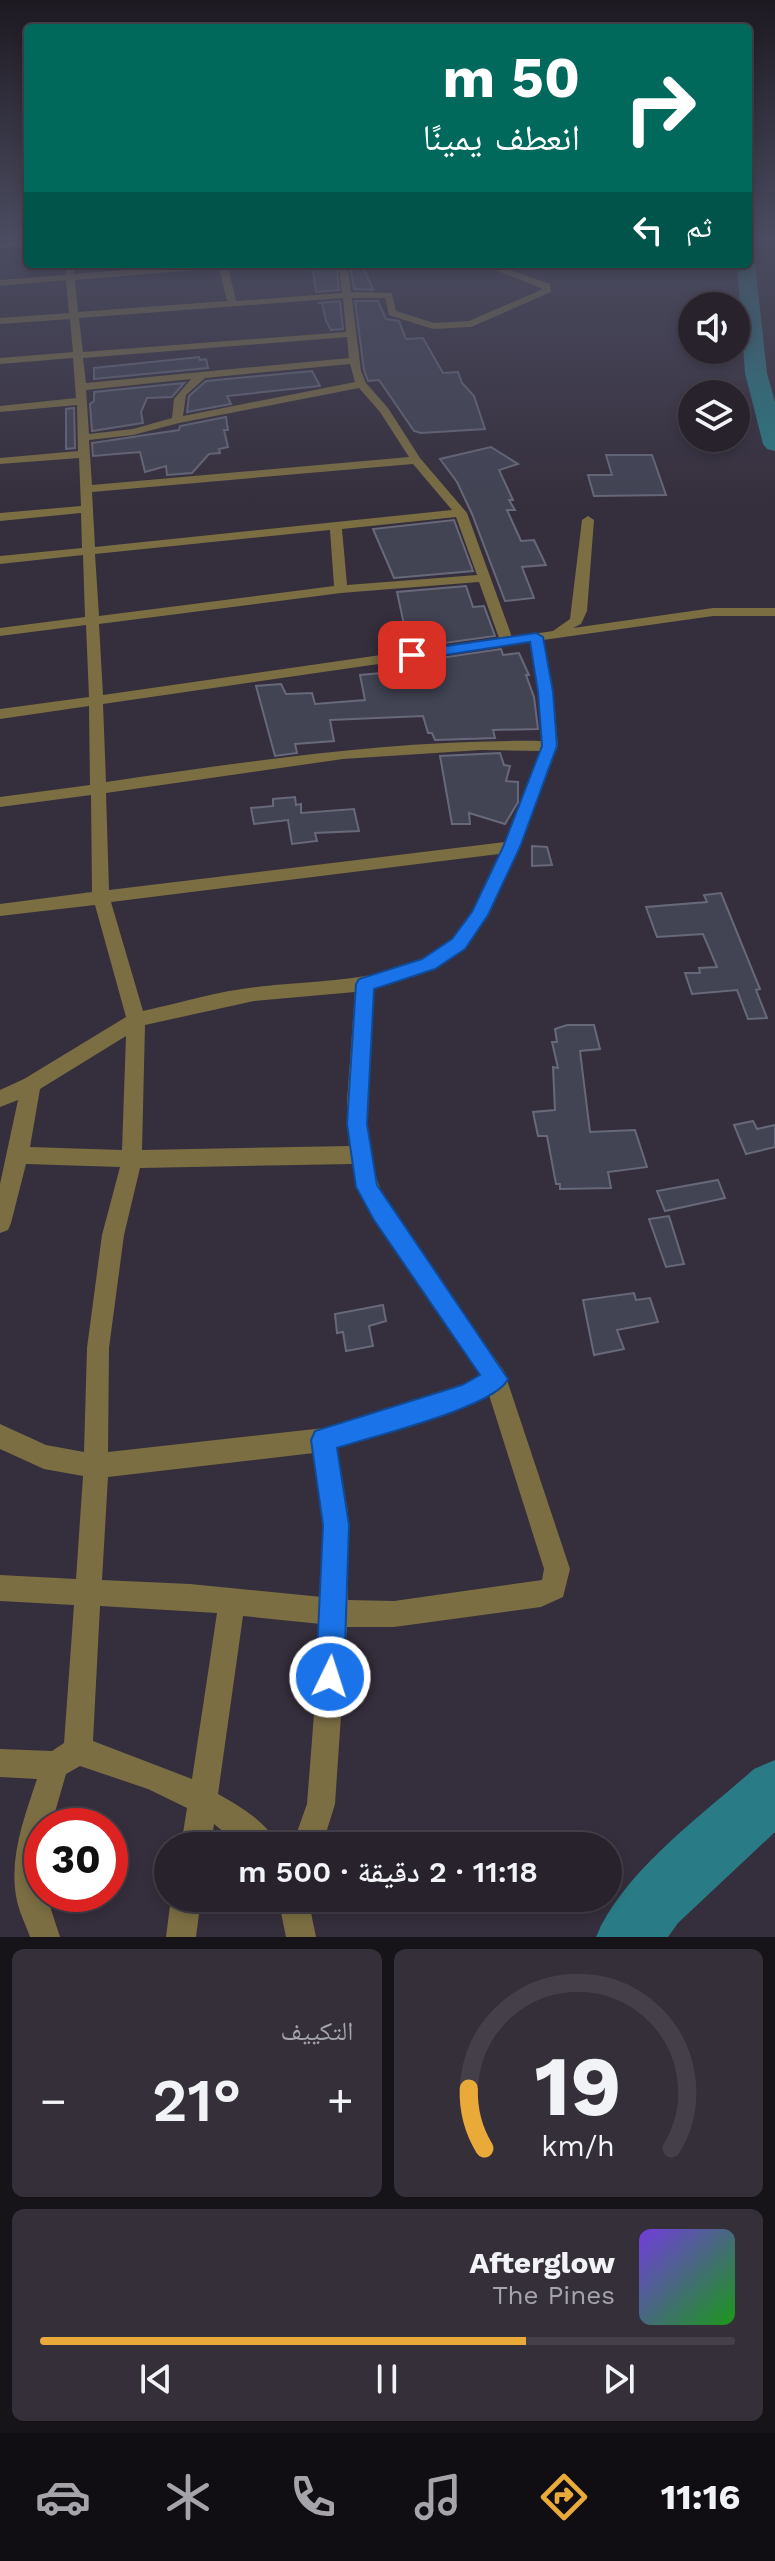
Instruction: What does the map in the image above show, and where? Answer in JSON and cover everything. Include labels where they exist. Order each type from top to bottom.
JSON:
[{"type":"street","points":[[45,1937],[31,1900],[31,1862],[33,1842],[66,1758],[87,1595],[96,1466],[98,1348],[113,1235],[132,1159],[136,1020],[101,896],[96,701],[75,326]]},
{"type":"street","points":[[352,326],[361,384],[384,410],[416,460],[461,513],[507,642]]},
{"type":"street","points":[[0,361],[353,334]]},
{"type":"street","points":[[0,409],[202,375],[355,360]]},
{"type":"street","points":[[178,420],[175,404],[178,398],[202,375]]},
{"type":"street","points":[[82,438],[133,432],[178,420],[361,384]]},
{"type":"street","points":[[0,461],[82,454]]},
{"type":"street","points":[[85,489],[416,460]]},
{"type":"street","points":[[0,517],[85,509]]},
{"type":"street","points":[[0,560],[461,513]]},
{"type":"street","points":[[544,635],[576,621],[580,611],[588,520]]},
{"type":"street","points":[[336,527],[341,589]]},
{"type":"street","points":[[0,632],[341,589],[486,578]]},
{"type":"street","points":[[0,714],[713,612],[775,612]]},
{"type":"street","points":[[0,1099],[31,1085],[136,1020],[254,994],[365,984],[428,964],[458,944],[480,915],[511,847],[550,746],[544,635]]},
{"type":"street","points":[[0,802],[335,755],[494,744],[550,746]]},
{"type":"street","points":[[0,910],[511,847]]},
{"type":"street","points":[[0,1588],[87,1595],[190,1597],[335,1613],[394,1614],[541,1594],[554,1588],[557,1569],[496,1379],[372,1199],[360,1155],[357,1124],[365,984]]},
{"type":"street","points":[[0,1223],[18,1155],[31,1085]]},
{"type":"street","points":[[18,1155],[132,1159],[360,1155]]},
{"type":"street","points":[[0,1436],[44,1457],[96,1466],[324,1440],[467,1395],[496,1379]]},
{"type":"street","points":[[312,1832],[321,1804],[335,1613],[335,1512],[324,1440]]},
{"type":"street","points":[[199,1832],[232,1602]]},
{"type":"street","points":[[0,1763],[66,1758],[141,1770],[204,1802],[249,1832]]},
{"type":"street","points":[[181,1937],[184,1912]]},
{"type":"street","points":[[296,1912],[301,1937]]},
{"type":"building","points":[[329,326],[343,326],[343,329],[331,330]]},
{"type":"building","points":[[358,326],[401,326],[406,339],[423,338],[443,373],[458,372],[462,383],[474,396],[485,429],[414,431],[379,380],[368,381]]},
{"type":"building","points":[[199,357],[200,360],[206,359],[208,368],[94,379],[94,368]]},
{"type":"building","points":[[312,371],[320,386],[227,396],[231,404],[187,412],[189,396],[206,381]]},
{"type":"building","points":[[184,383],[172,397],[147,398],[141,412],[143,423],[92,431],[90,404],[94,401],[94,392]]},
{"type":"building","points":[[74,408],[75,448],[66,449],[66,409]]},
{"type":"building","points":[[226,417],[228,430],[224,430],[228,447],[219,449],[220,453],[209,454],[192,473],[167,475],[166,466],[145,472],[140,452],[93,456],[92,443],[179,430],[180,426]]},
{"type":"building","points":[[491,447],[518,464],[499,470],[513,500],[509,500],[515,510],[507,510],[521,541],[534,540],[546,565],[522,567],[534,598],[505,601],[472,514],[457,482],[440,459]]},
{"type":"building","points":[[606,455],[652,455],[666,495],[594,496],[588,475],[612,475]]},
{"type":"building","points":[[454,520],[473,571],[394,578],[373,529]]},
{"type":"building","points":[[466,586],[473,607],[484,606],[495,636],[409,648],[397,592]]},
{"type":"building","points":[[501,649],[503,655],[519,653],[529,675],[526,675],[534,697],[538,729],[493,730],[495,738],[435,740],[432,733],[428,733],[423,716],[330,720],[334,741],[295,744],[297,753],[275,756],[256,686],[281,684],[286,694],[312,693],[315,704],[365,700],[360,675],[415,670],[413,662]]},
{"type":"building","points":[[500,753],[504,765],[510,766],[506,781],[518,782],[518,802],[505,824],[469,813],[470,824],[452,824],[440,756]]},
{"type":"building","points":[[295,797],[296,805],[301,804],[301,813],[354,809],[359,831],[315,833],[317,841],[292,844],[288,820],[254,824],[251,808],[273,806],[273,799]]},
{"type":"building","points":[[532,846],[547,847],[552,865],[532,866]]},
{"type":"building","points":[[721,893],[760,989],[756,990],[767,1018],[748,1019],[737,990],[692,994],[685,973],[700,973],[699,968],[717,967],[703,934],[657,937],[646,907],[707,902],[704,895]]},
{"type":"building","points":[[567,1025],[594,1025],[600,1049],[580,1051],[590,1132],[635,1130],[647,1167],[608,1172],[611,1188],[560,1189],[560,1184],[556,1184],[547,1136],[538,1136],[533,1112],[555,1110],[553,1067],[558,1068],[552,1042],[557,1042],[555,1029]]},
{"type":"building","points":[[753,1121],[757,1129],[775,1125],[775,1147],[746,1154],[734,1125]]},
{"type":"building","points":[[718,1180],[725,1198],[665,1211],[657,1191]]},
{"type":"building","points":[[669,1216],[684,1264],[666,1267],[649,1219]]},
{"type":"building","points":[[634,1293],[636,1300],[650,1298],[658,1322],[617,1330],[624,1349],[594,1355],[583,1300]]},
{"type":"building","points":[[383,1305],[386,1321],[369,1326],[373,1346],[346,1351],[343,1332],[337,1333],[335,1314]]},
{"type":"waterway","points":[[752,326],[756,373],[775,444]]},
{"type":"waterway","points":[[628,1937],[656,1901],[775,1790]]},
{"type":"route","points":[[330,1677],[335,1613],[336,1525],[324,1440],[467,1395],[496,1379],[381,1213],[367,1187],[357,1124],[365,984],[428,964],[458,944],[480,915],[511,847],[550,746],[546,692],[536,637],[412,655]]}]
